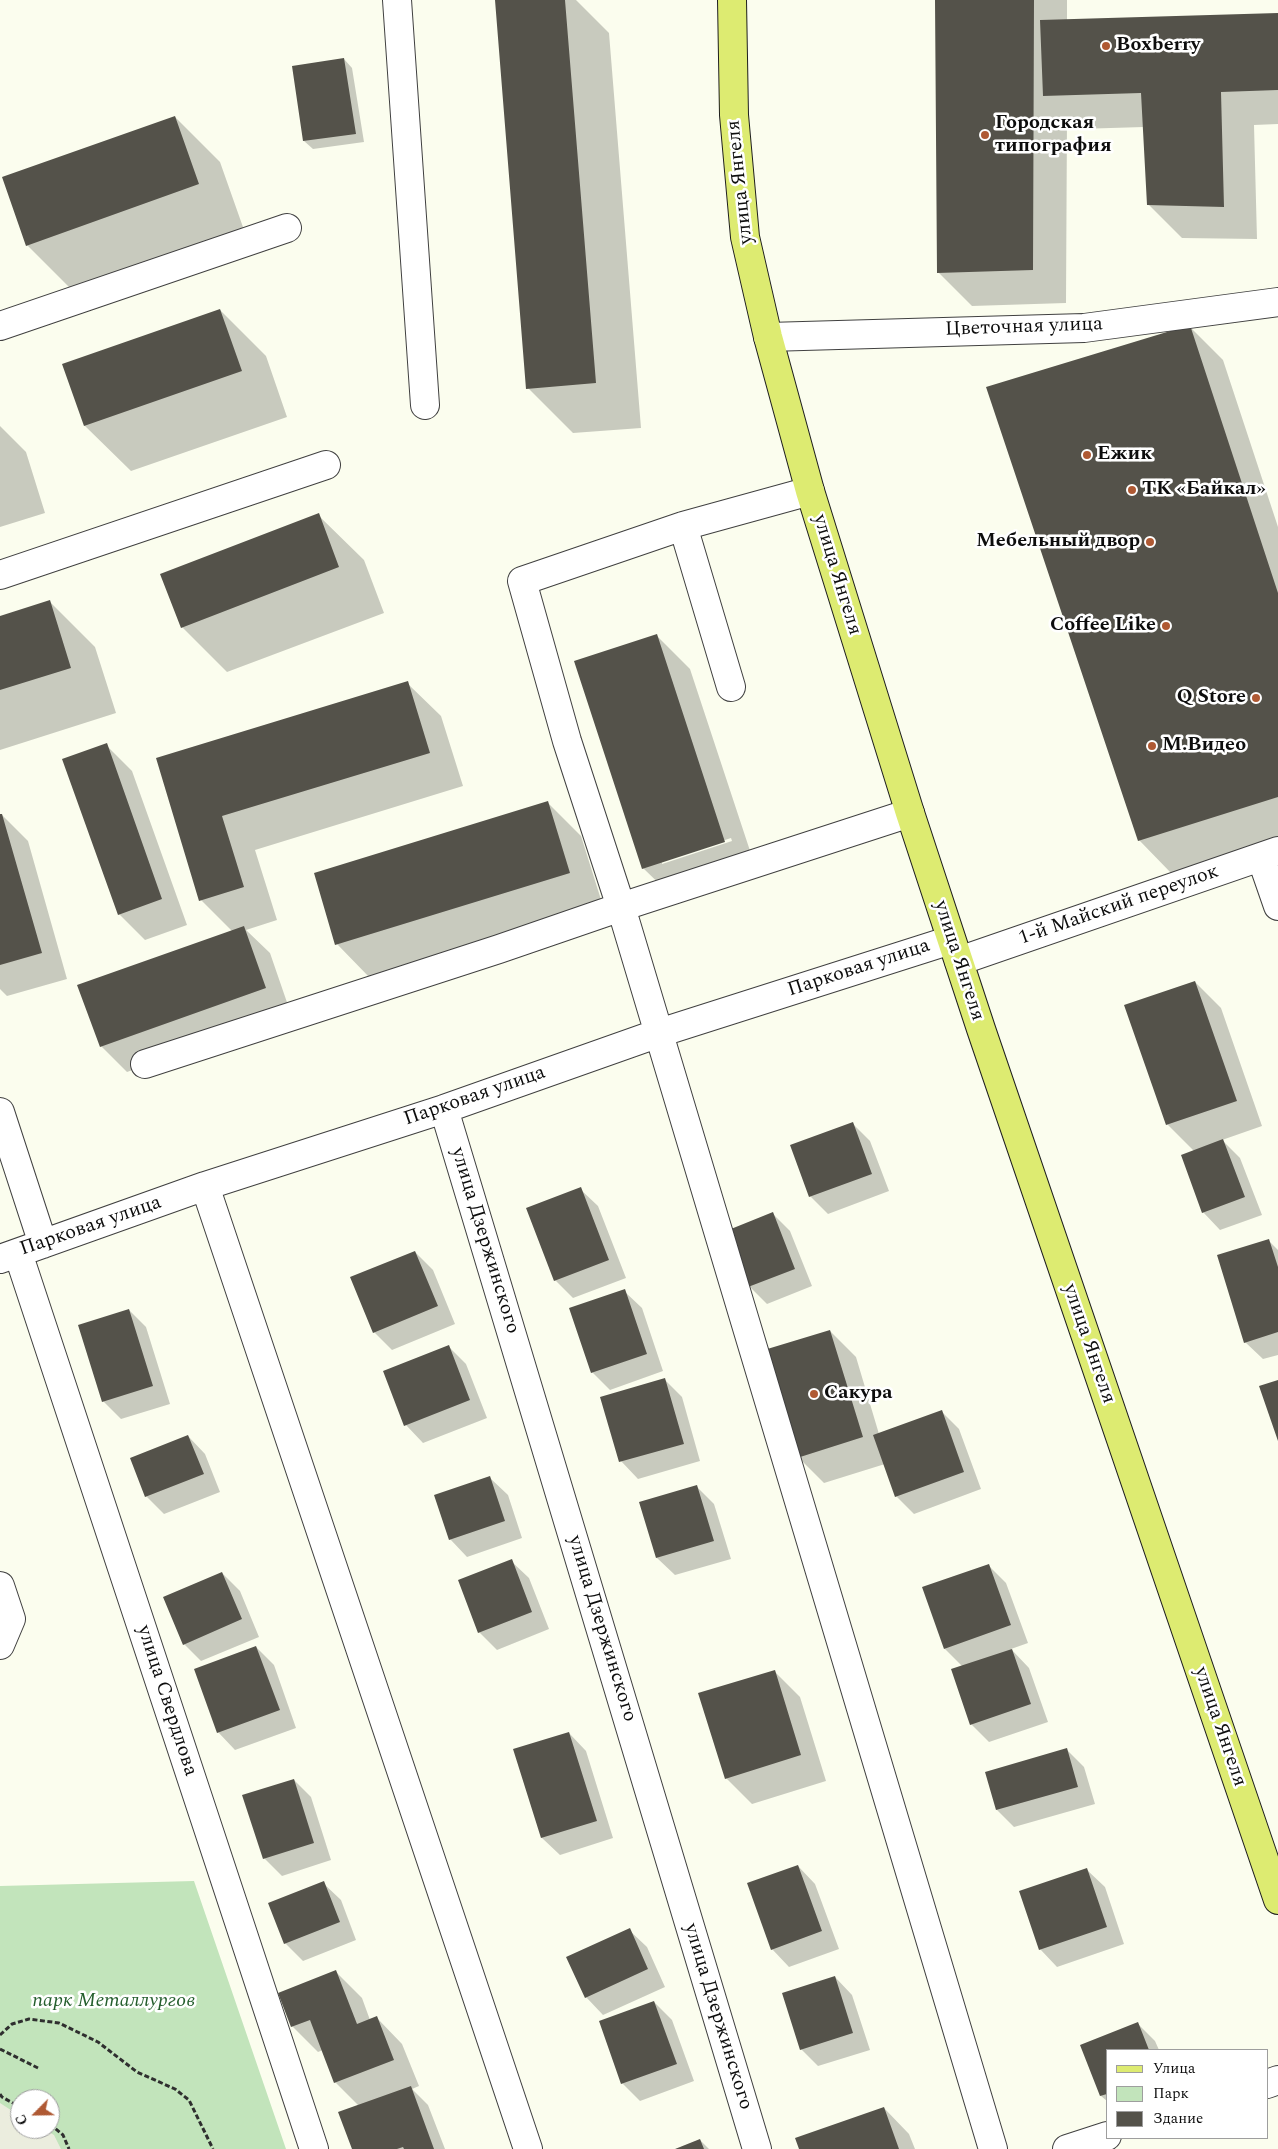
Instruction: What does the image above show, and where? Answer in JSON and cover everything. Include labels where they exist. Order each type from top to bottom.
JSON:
[{"type":"main road","name":"улица Янгеля","points":[[732,0],[734,115],[745,237],[768,337],[810,491],[955,951],[1278,1900]]},
{"type":"street","points":[[397,0],[425,405]]},
{"type":"street","points":[[0,326],[287,228]]},
{"type":"street","name":"Цветочная улица","points":[[768,337],[1084,328],[1278,302]]},
{"type":"street","points":[[0,575],[326,464]]},
{"type":"street","points":[[810,491],[683,526],[522,581],[567,741],[659,1032],[993,2149]]},
{"type":"street","points":[[683,526],[731,687]]},
{"type":"street","points":[[145,1064],[499,950],[621,907],[910,813]]},
{"type":"street","points":[[1269,854],[1278,906]]},
{"type":"street","name":"1-й Майский переулок","points":[[955,951],[1269,854]]},
{"type":"street","name":"Парковая улица","points":[[20,1252],[205,1186],[444,1109],[659,1032],[955,951]]},
{"type":"street","name":"улица Дзержинского","points":[[444,1109],[757,2149]]},
{"type":"street","name":"улица Свердлова","points":[[0,1112],[20,1252],[314,2149]]},
{"type":"street","points":[[205,1186],[528,2149]]},
{"type":"street","points":[[0,1586],[11,1619],[0,1645]]},
{"type":"street","points":[[1066,2149],[1106,2136]]},
{"type":"path","points":[[0,2035],[12,2024],[28,2018],[59,2023],[98,2042],[136,2072],[175,2089],[189,2100],[213,2149]]},
{"type":"path","points":[[0,2049],[38,2068]]},
{"type":"path","points":[[60,2132],[69,2149]]},
{"type":"green space","name":"парк Металлургов","points":[[194,1881],[286,2149],[0,2149],[0,1886]]},
{"type":"shaded area","points":[[0,2103],[10,2110],[10,2139],[56,2139],[61,2149],[0,2149]]},
{"type":"building","points":[[495,0],[565,0],[596,383],[526,389]]},
{"type":"building","name":"Городская типография","points":[[935,0],[1034,0],[1033,270],[937,273]]},
{"type":"building","points":[[1278,13],[1278,90],[1221,92],[1224,207],[1147,205],[1141,93],[1043,96],[1040,20]]},
{"type":"building","points":[[344,58],[356,134],[303,141],[292,66]]},
{"type":"building","points":[[175,116],[199,184],[26,246],[2,177]]},
{"type":"building","points":[[220,309],[242,371],[84,426],[62,364]]},
{"type":"building","name":"ТК «Байкал»","points":[[1190,325],[1278,593],[1278,797],[1138,841],[986,387]]},
{"type":"building","points":[[319,513],[339,567],[181,628],[160,574]]},
{"type":"building","points":[[50,600],[71,668],[0,690],[0,616]]},
{"type":"building","points":[[657,634],[725,842],[642,869],[574,661]]},
{"type":"building","points":[[408,681],[430,753],[222,816],[244,887],[199,901],[156,758]]},
{"type":"building","points":[[107,743],[162,899],[118,915],[62,759]]},
{"type":"building","points":[[548,801],[570,873],[335,945],[314,873]]},
{"type":"building","points":[[0,814],[2,814],[42,953],[0,965]]},
{"type":"building","points":[[244,926],[266,988],[100,1047],[77,985]]},
{"type":"building","points":[[1195,981],[1237,1101],[1166,1125],[1124,1005]]},
{"type":"building","points":[[853,1122],[872,1174],[809,1197],[790,1145]]},
{"type":"building","points":[[1223,1139],[1245,1197],[1202,1213],[1181,1155]]},
{"type":"building","points":[[581,1187],[609,1260],[554,1281],[526,1208]]},
{"type":"building","points":[[773,1212],[795,1269],[748,1287],[726,1231]]},
{"type":"building","points":[[1269,1239],[1278,1267],[1278,1332],[1244,1343],[1217,1255]]},
{"type":"building","points":[[415,1251],[438,1306],[373,1333],[350,1277]]},
{"type":"building","points":[[625,1289],[647,1354],[591,1373],[569,1308]]},
{"type":"building","points":[[129,1309],[153,1386],[102,1402],[78,1325]]},
{"type":"building","name":"Сакура","points":[[830,1330],[863,1437],[797,1458],[764,1350]]},
{"type":"building","points":[[449,1345],[470,1400],[404,1426],[383,1371]]},
{"type":"building","points":[[665,1378],[684,1444],[619,1462],[600,1397]]},
{"type":"building","points":[[1278,1380],[1278,1441],[1259,1386]]},
{"type":"building","points":[[942,1410],[964,1472],[895,1497],[873,1435]]},
{"type":"building","points":[[188,1435],[204,1474],[145,1497],[130,1458]]},
{"type":"building","points":[[490,1476],[505,1521],[449,1540],[434,1495]]},
{"type":"building","points":[[697,1485],[714,1541],[656,1558],[639,1502]]},
{"type":"building","points":[[512,1559],[532,1612],[478,1633],[458,1580]]},
{"type":"building","points":[[989,1564],[1011,1625],[944,1649],[922,1587]]},
{"type":"building","points":[[222,1572],[242,1619],[183,1645],[163,1597]]},
{"type":"building","points":[[256,1646],[280,1710],[217,1733],[194,1669]]},
{"type":"building","points":[[1012,1649],[1031,1704],[970,1725],[951,1669]]},
{"type":"building","points":[[775,1670],[801,1755],[725,1779],[698,1693]]},
{"type":"building","points":[[569,1732],[597,1821],[541,1838],[513,1749]]},
{"type":"building","points":[[1067,1748],[1078,1787],[996,1810],[985,1772]]},
{"type":"building","points":[[294,1779],[314,1843],[263,1859],[242,1795]]},
{"type":"building","points":[[798,1865],[822,1931],[771,1950],[747,1883]]},
{"type":"building","points":[[1087,1868],[1107,1927],[1039,1950],[1019,1891]]},
{"type":"building","points":[[324,1881],[340,1922],[284,1944],[268,1903]]},
{"type":"building","points":[[630,1928],[648,1969],[585,1998],[566,1957]]},
{"type":"building","points":[[336,1970],[357,2024],[377,2016],[394,2060],[334,2083],[310,2020],[291,2027],[278,1993]]},
{"type":"building","points":[[835,1976],[853,2033],[800,2050],[782,1993]]},
{"type":"building","points":[[654,2001],[677,2064],[621,2084],[599,2021]]},
{"type":"building","points":[[1138,2022],[1149,2049],[1106,2049],[1106,2094],[1100,2096],[1080,2045]]},
{"type":"building","points":[[411,2086],[434,2149],[404,2149],[403,2147],[397,2149],[352,2149],[338,2112]]},
{"type":"building","points":[[884,2107],[899,2149],[799,2149],[795,2138]]},
{"type":"building","points":[[700,2139],[704,2149],[675,2149]]},
{"type":"place","name":"Boxberry","points":[[1106,46]]},
{"type":"place","name":"Городская типография","points":[[985,135]]},
{"type":"place","name":"Ежик","points":[[1087,455]]},
{"type":"place","name":"ТК «Байкал»","points":[[1132,490]]},
{"type":"place","name":"Мебельный двор","points":[[1150,542]]},
{"type":"place","name":"Coffee Like","points":[[1166,626]]},
{"type":"place","name":"Q Store","points":[[1256,698]]},
{"type":"place","name":"М.Видео","points":[[1152,746]]},
{"type":"place","name":"Сакура","points":[[814,1394]]}]
